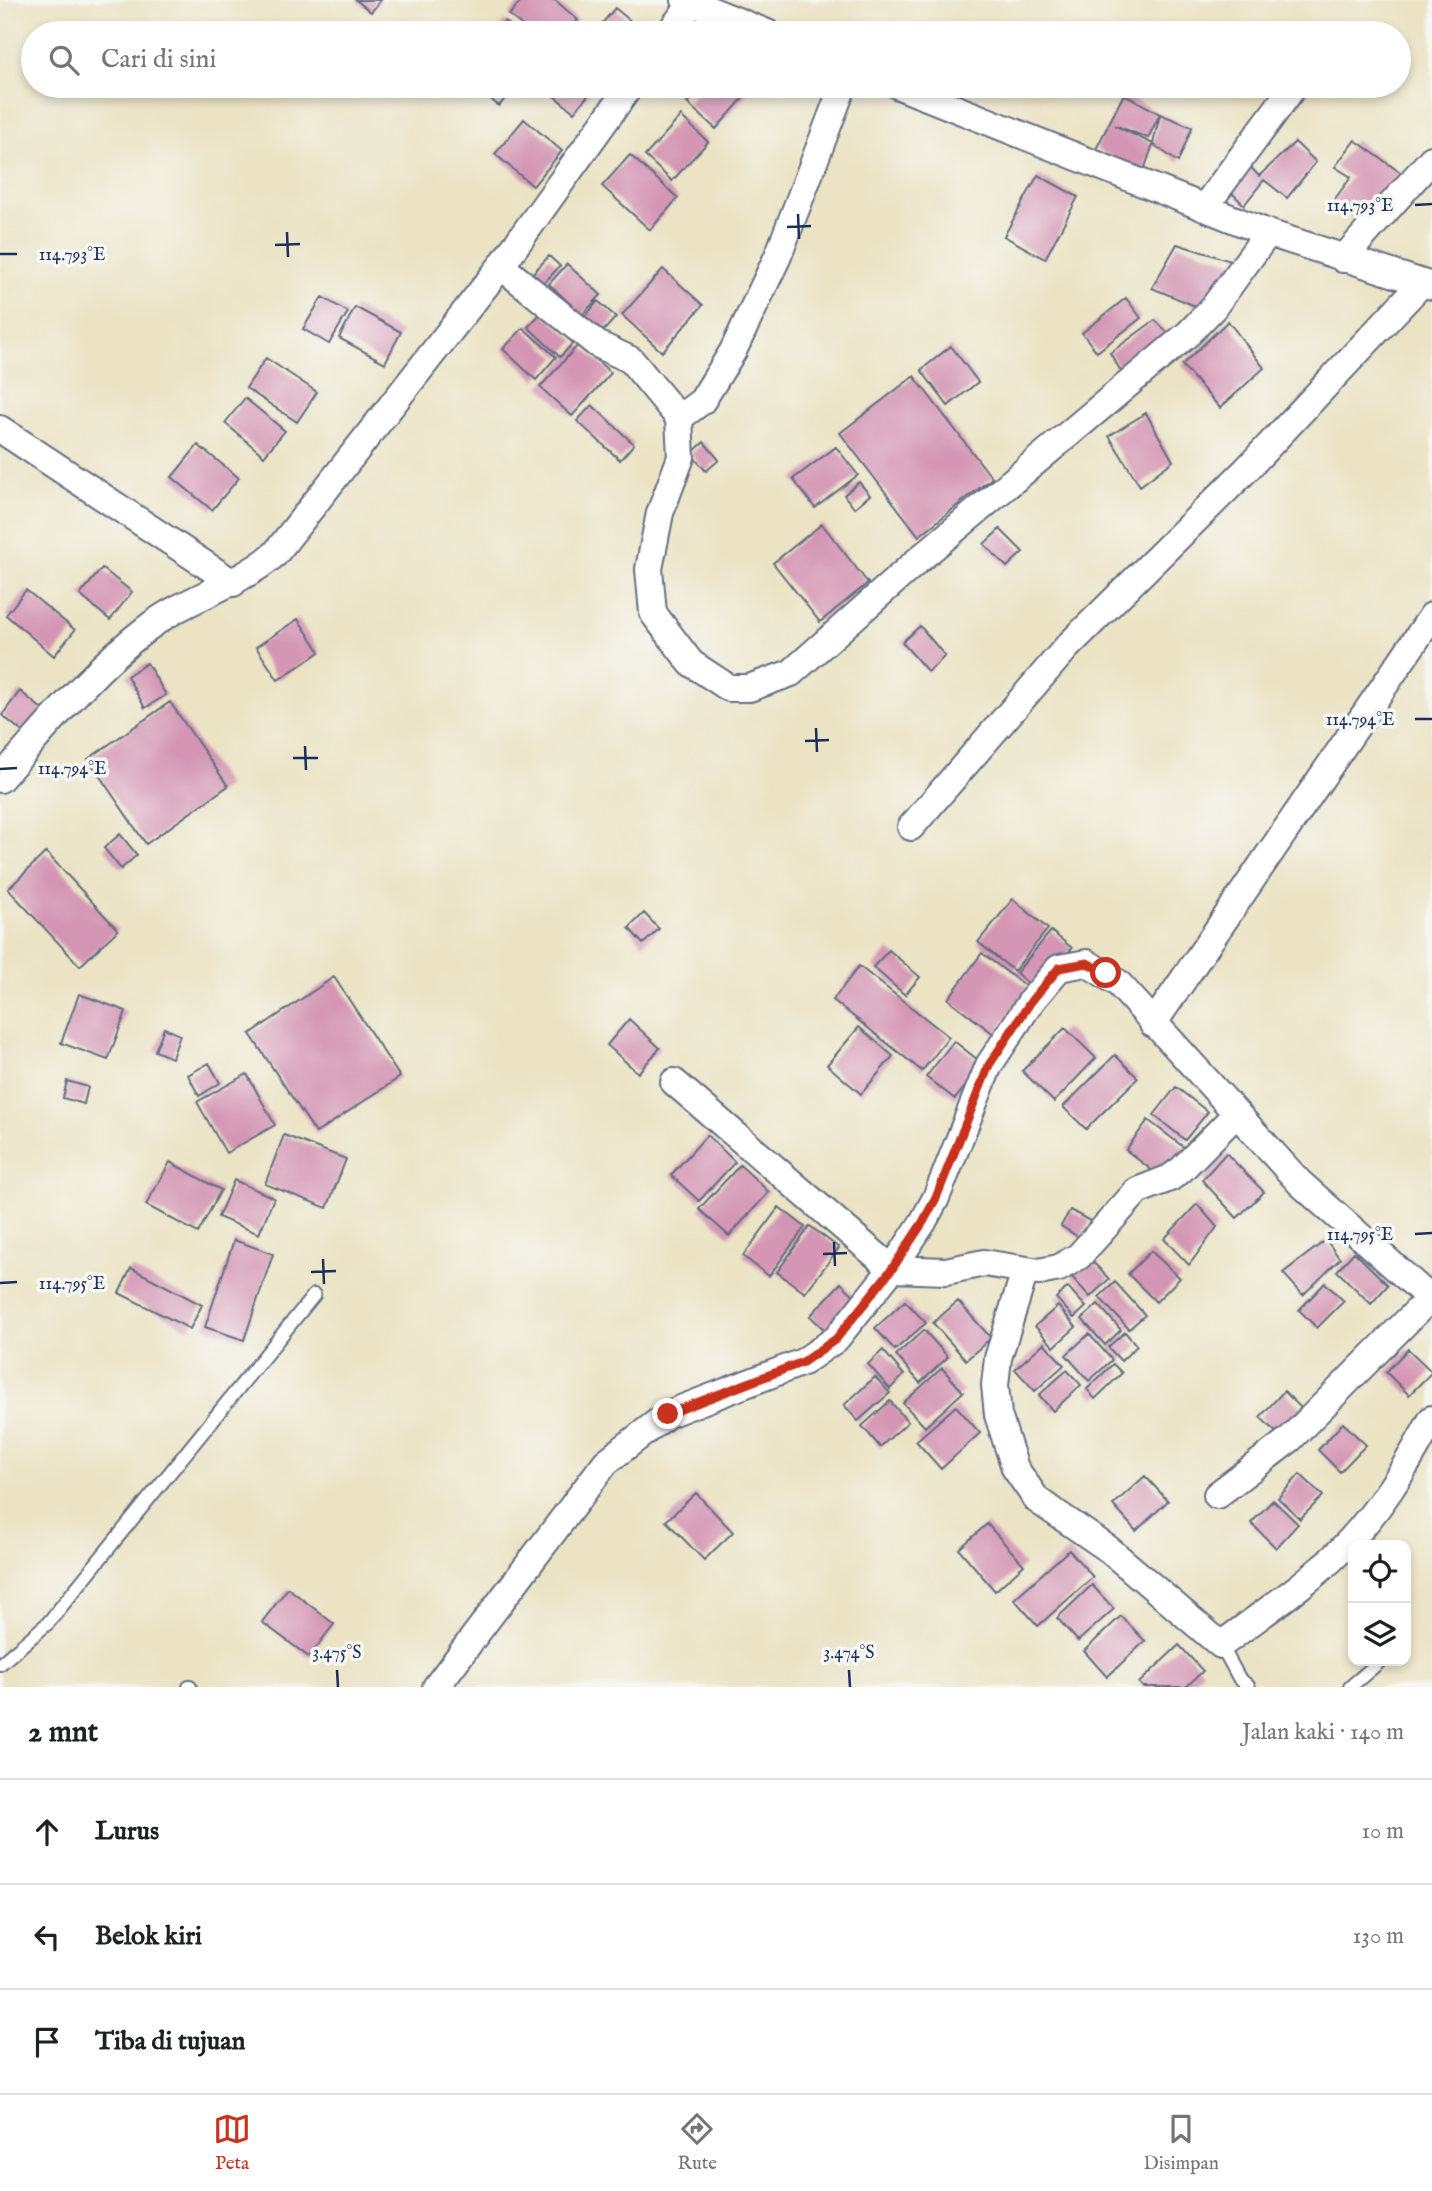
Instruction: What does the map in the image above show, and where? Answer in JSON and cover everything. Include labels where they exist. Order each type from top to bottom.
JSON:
[{"type":"street","points":[[677,21],[690,1],[738,21]]},
{"type":"street","points":[[0,779],[70,701],[145,629],[164,616],[233,583],[275,554],[501,266],[621,98]]},
{"type":"street","points":[[679,418],[702,401],[733,351],[778,256],[838,98]]},
{"type":"street","points":[[911,827],[1067,647],[1247,470],[1427,284],[1343,260],[1268,233],[929,98]]},
{"type":"street","points":[[1204,208],[1285,98]]},
{"type":"street","points":[[1343,260],[1432,159]]},
{"type":"street","points":[[501,266],[597,344],[631,360],[679,418],[681,457],[660,513],[649,569],[653,613],[691,663],[729,688],[750,688],[791,673],[916,562],[1189,333],[1213,308],[1268,233]]},
{"type":"street","points":[[0,429],[233,583]]},
{"type":"street","points":[[1153,1024],[1432,616]]},
{"type":"street","points":[[436,1687],[606,1462],[668,1414],[803,1362],[836,1339],[892,1269],[936,1198],[989,1065],[1032,1000],[1059,968],[1087,963],[1106,973],[1300,1183],[1431,1299],[1290,1438],[1217,1494]]},
{"type":"street","points":[[674,1082],[892,1269],[946,1271],[985,1262],[1025,1271],[1049,1271],[1079,1256],[1137,1191],[1170,1178],[1181,1170],[1236,1114]]},
{"type":"street","points":[[1025,1271],[998,1358],[995,1385],[998,1415],[1015,1468],[1037,1500],[1107,1548],[1221,1645],[1339,1553],[1390,1492],[1432,1419]]},
{"type":"lane","points":[[0,1664],[48,1623],[314,1295]]},
{"type":"lane","points":[[1221,1645],[1239,1678],[1250,1687]]},
{"type":"lane","points":[[1349,1687],[1374,1666]]},
{"type":"building","points":[[356,0],[381,0],[371,12]]},
{"type":"building","points":[[522,0],[555,0],[578,20],[516,21],[509,15]]},
{"type":"building","points":[[615,8],[631,21],[604,21]]},
{"type":"building","points":[[489,98],[506,98],[499,106]]},
{"type":"building","points":[[556,98],[586,98],[574,112]]},
{"type":"building","points":[[692,98],[743,98],[716,129],[687,103]]},
{"type":"building","points":[[1122,98],[1131,98],[1160,114],[1148,138],[1114,125],[1153,144],[1143,173],[1096,149]]},
{"type":"building","points":[[1160,114],[1192,127],[1178,162],[1153,144]]},
{"type":"building","points":[[681,116],[708,142],[672,181],[645,156]]},
{"type":"building","points":[[524,119],[562,151],[533,186],[495,154]]},
{"type":"building","points":[[1355,140],[1401,173],[1360,223],[1334,200],[1351,177],[1335,167]]},
{"type":"building","points":[[1295,142],[1316,162],[1287,198],[1264,180],[1244,205],[1222,183],[1244,160],[1259,176]]},
{"type":"building","points":[[630,155],[678,198],[650,230],[602,186]]},
{"type":"building","points":[[1038,175],[1078,197],[1045,259],[1004,236]]},
{"type":"building","points":[[1177,244],[1234,262],[1205,310],[1152,288]]},
{"type":"building","points":[[549,256],[560,266],[543,284],[532,274]]},
{"type":"building","points":[[567,264],[601,295],[582,315],[549,284]]},
{"type":"building","points":[[663,269],[703,305],[662,352],[622,315]]},
{"type":"building","points":[[322,297],[348,312],[329,344],[303,329]]},
{"type":"building","points":[[1126,298],[1141,318],[1097,352],[1082,333]]},
{"type":"building","points":[[598,301],[616,317],[598,337],[581,321]]},
{"type":"building","points":[[355,307],[401,332],[385,363],[339,338]]},
{"type":"building","points":[[542,312],[575,341],[560,357],[528,327]]},
{"type":"building","points":[[1155,320],[1174,339],[1125,378],[1110,353]]},
{"type":"building","points":[[1228,321],[1264,368],[1220,408],[1182,365]]},
{"type":"building","points":[[523,328],[556,357],[536,380],[503,349]]},
{"type":"building","points":[[579,344],[611,373],[572,416],[540,387]]},
{"type":"building","points":[[951,346],[978,382],[948,406],[921,370]]},
{"type":"building","points":[[266,358],[317,392],[297,422],[246,388]]},
{"type":"building","points":[[914,376],[992,478],[919,536],[840,433]]},
{"type":"building","points":[[245,398],[285,431],[264,456],[225,423]]},
{"type":"building","points":[[592,405],[634,444],[620,460],[577,421]]},
{"type":"building","points":[[1146,413],[1173,461],[1140,486],[1109,436]]},
{"type":"building","points":[[704,442],[719,460],[706,471],[691,454]]},
{"type":"building","points":[[198,445],[239,478],[212,510],[172,477]]},
{"type":"building","points":[[836,447],[858,475],[815,508],[793,479]]},
{"type":"building","points":[[859,482],[870,495],[854,508],[844,495]]},
{"type":"building","points":[[822,524],[868,583],[820,622],[773,563]]},
{"type":"building","points":[[1000,529],[1023,552],[1007,567],[984,544]]},
{"type":"building","points":[[102,568],[132,592],[110,620],[80,595]]},
{"type":"building","points":[[26,590],[75,630],[54,656],[6,615]]},
{"type":"building","points":[[298,619],[320,652],[278,680],[256,647]]},
{"type":"building","points":[[920,626],[945,656],[928,672],[902,642]]},
{"type":"building","points":[[147,663],[166,695],[145,708],[127,676]]},
{"type":"building","points":[[20,691],[43,710],[25,734],[2,715]]},
{"type":"building","points":[[170,702],[228,786],[146,844],[88,759]]},
{"type":"building","points":[[120,834],[137,855],[121,869],[104,848]]},
{"type":"building","points":[[46,852],[118,930],[80,966],[8,889]]},
{"type":"building","points":[[1013,899],[1048,929],[1014,971],[978,942]]},
{"type":"building","points":[[644,913],[659,929],[643,944],[629,928]]},
{"type":"building","points":[[1051,931],[1072,948],[1037,991],[1016,973]]},
{"type":"building","points":[[889,950],[920,977],[905,995],[873,967]]},
{"type":"building","points":[[982,953],[1029,989],[995,1035],[948,999]]},
{"type":"building","points":[[859,966],[949,1037],[922,1071],[833,1000]]},
{"type":"building","points":[[334,977],[400,1077],[316,1133],[250,1034]]},
{"type":"building","points":[[79,994],[126,1011],[108,1060],[61,1043]]},
{"type":"building","points":[[629,1019],[660,1048],[638,1073],[607,1045]]},
{"type":"building","points":[[859,1027],[893,1056],[861,1094],[827,1065]]},
{"type":"building","points":[[164,1028],[180,1035],[172,1058],[155,1051]]},
{"type":"building","points":[[1065,1028],[1096,1058],[1054,1102],[1022,1071]]},
{"type":"building","points":[[954,1041],[983,1064],[955,1099],[926,1077]]},
{"type":"building","points":[[1115,1055],[1138,1078],[1086,1129],[1063,1107]]},
{"type":"building","points":[[209,1063],[220,1083],[199,1096],[188,1075]]},
{"type":"building","points":[[247,1074],[275,1125],[226,1153],[197,1102]]},
{"type":"building","points":[[67,1081],[88,1087],[84,1104],[63,1098]]},
{"type":"building","points":[[1176,1087],[1208,1112],[1185,1140],[1154,1115]]},
{"type":"building","points":[[1148,1120],[1186,1149],[1163,1179],[1126,1150]]},
{"type":"building","points":[[284,1135],[346,1159],[327,1208],[265,1184]]},
{"type":"building","points":[[707,1135],[735,1162],[699,1201],[671,1175]]},
{"type":"building","points":[[1226,1153],[1264,1192],[1237,1218],[1202,1180]]},
{"type":"building","points":[[170,1162],[221,1190],[198,1233],[146,1205]]},
{"type":"building","points":[[740,1165],[769,1192],[729,1236],[699,1209]]},
{"type":"building","points":[[234,1180],[274,1198],[259,1234],[218,1217]]},
{"type":"building","points":[[1197,1204],[1217,1227],[1189,1265],[1164,1239]]},
{"type":"building","points":[[779,1207],[805,1227],[769,1276],[743,1256]]},
{"type":"building","points":[[1070,1210],[1090,1221],[1080,1238],[1061,1226]]},
{"type":"building","points":[[810,1226],[839,1248],[805,1293],[777,1272]]},
{"type":"building","points":[[234,1240],[273,1254],[244,1340],[205,1327]]},
{"type":"building","points":[[1326,1240],[1340,1259],[1303,1295],[1283,1273]]},
{"type":"building","points":[[1151,1251],[1180,1278],[1156,1302],[1128,1274]]},
{"type":"building","points":[[1354,1252],[1388,1285],[1371,1304],[1337,1271]]},
{"type":"building","points":[[1090,1259],[1109,1279],[1090,1297],[1071,1276]]},
{"type":"building","points":[[131,1268],[202,1305],[190,1329],[119,1293]]},
{"type":"building","points":[[1115,1282],[1145,1315],[1129,1329],[1099,1297]]},
{"type":"building","points":[[841,1283],[860,1301],[829,1334],[810,1316]]},
{"type":"building","points":[[1325,1283],[1344,1301],[1317,1328],[1299,1310]]},
{"type":"building","points":[[1068,1287],[1086,1307],[1074,1318],[1056,1298]]},
{"type":"building","points":[[905,1301],[926,1323],[895,1350],[875,1328]]},
{"type":"building","points":[[958,1301],[991,1338],[966,1360],[933,1323]]},
{"type":"building","points":[[1098,1304],[1121,1330],[1105,1345],[1082,1319]]},
{"type":"building","points":[[1058,1306],[1076,1327],[1054,1347],[1035,1326]]},
{"type":"building","points":[[924,1330],[948,1357],[920,1383],[896,1355]]},
{"type":"building","points":[[1125,1332],[1137,1346],[1121,1361],[1108,1347]]},
{"type":"building","points":[[1089,1334],[1112,1360],[1089,1381],[1066,1355]]},
{"type":"building","points":[[1044,1343],[1064,1365],[1035,1391],[1015,1369]]},
{"type":"building","points":[[1408,1349],[1432,1372],[1409,1395],[1386,1372]]},
{"type":"building","points":[[883,1350],[904,1375],[890,1389],[868,1364]]},
{"type":"building","points":[[1113,1364],[1122,1373],[1095,1399],[1087,1389]]},
{"type":"building","points":[[942,1368],[963,1392],[925,1427],[903,1403]]},
{"type":"building","points":[[1067,1370],[1081,1385],[1053,1411],[1039,1395]]},
{"type":"building","points":[[875,1377],[890,1393],[858,1421],[844,1405]]},
{"type":"building","points":[[1284,1391],[1305,1412],[1281,1437],[1260,1417]]},
{"type":"building","points":[[890,1401],[908,1422],[880,1447],[862,1426]]},
{"type":"building","points":[[956,1406],[980,1433],[941,1469],[916,1441]]},
{"type":"building","points":[[1343,1423],[1366,1445],[1340,1472],[1318,1450]]},
{"type":"building","points":[[1300,1474],[1323,1496],[1300,1519],[1278,1498]]},
{"type":"building","points":[[1145,1476],[1168,1501],[1136,1531],[1113,1505]]},
{"type":"building","points":[[696,1493],[733,1532],[704,1560],[666,1521]]},
{"type":"building","points":[[1273,1500],[1298,1524],[1276,1548],[1251,1523]]},
{"type":"building","points":[[987,1524],[1024,1565],[995,1591],[959,1549]]},
{"type":"building","points":[[1069,1550],[1093,1577],[1038,1626],[1014,1599]]},
{"type":"building","points":[[1092,1585],[1114,1609],[1078,1641],[1057,1618]]},
{"type":"building","points":[[288,1588],[334,1624],[309,1657],[262,1622]]},
{"type":"building","points":[[1121,1616],[1145,1641],[1107,1677],[1084,1651]]},
{"type":"building","points":[[1179,1645],[1203,1671],[1186,1687],[1143,1687],[1139,1683]]},
{"type":"route","points":[[668,1414],[803,1362],[836,1339],[892,1269],[923,1222],[936,1198],[989,1065],[1032,1000],[1059,968],[1073,963],[1087,963],[1106,973]]}]
